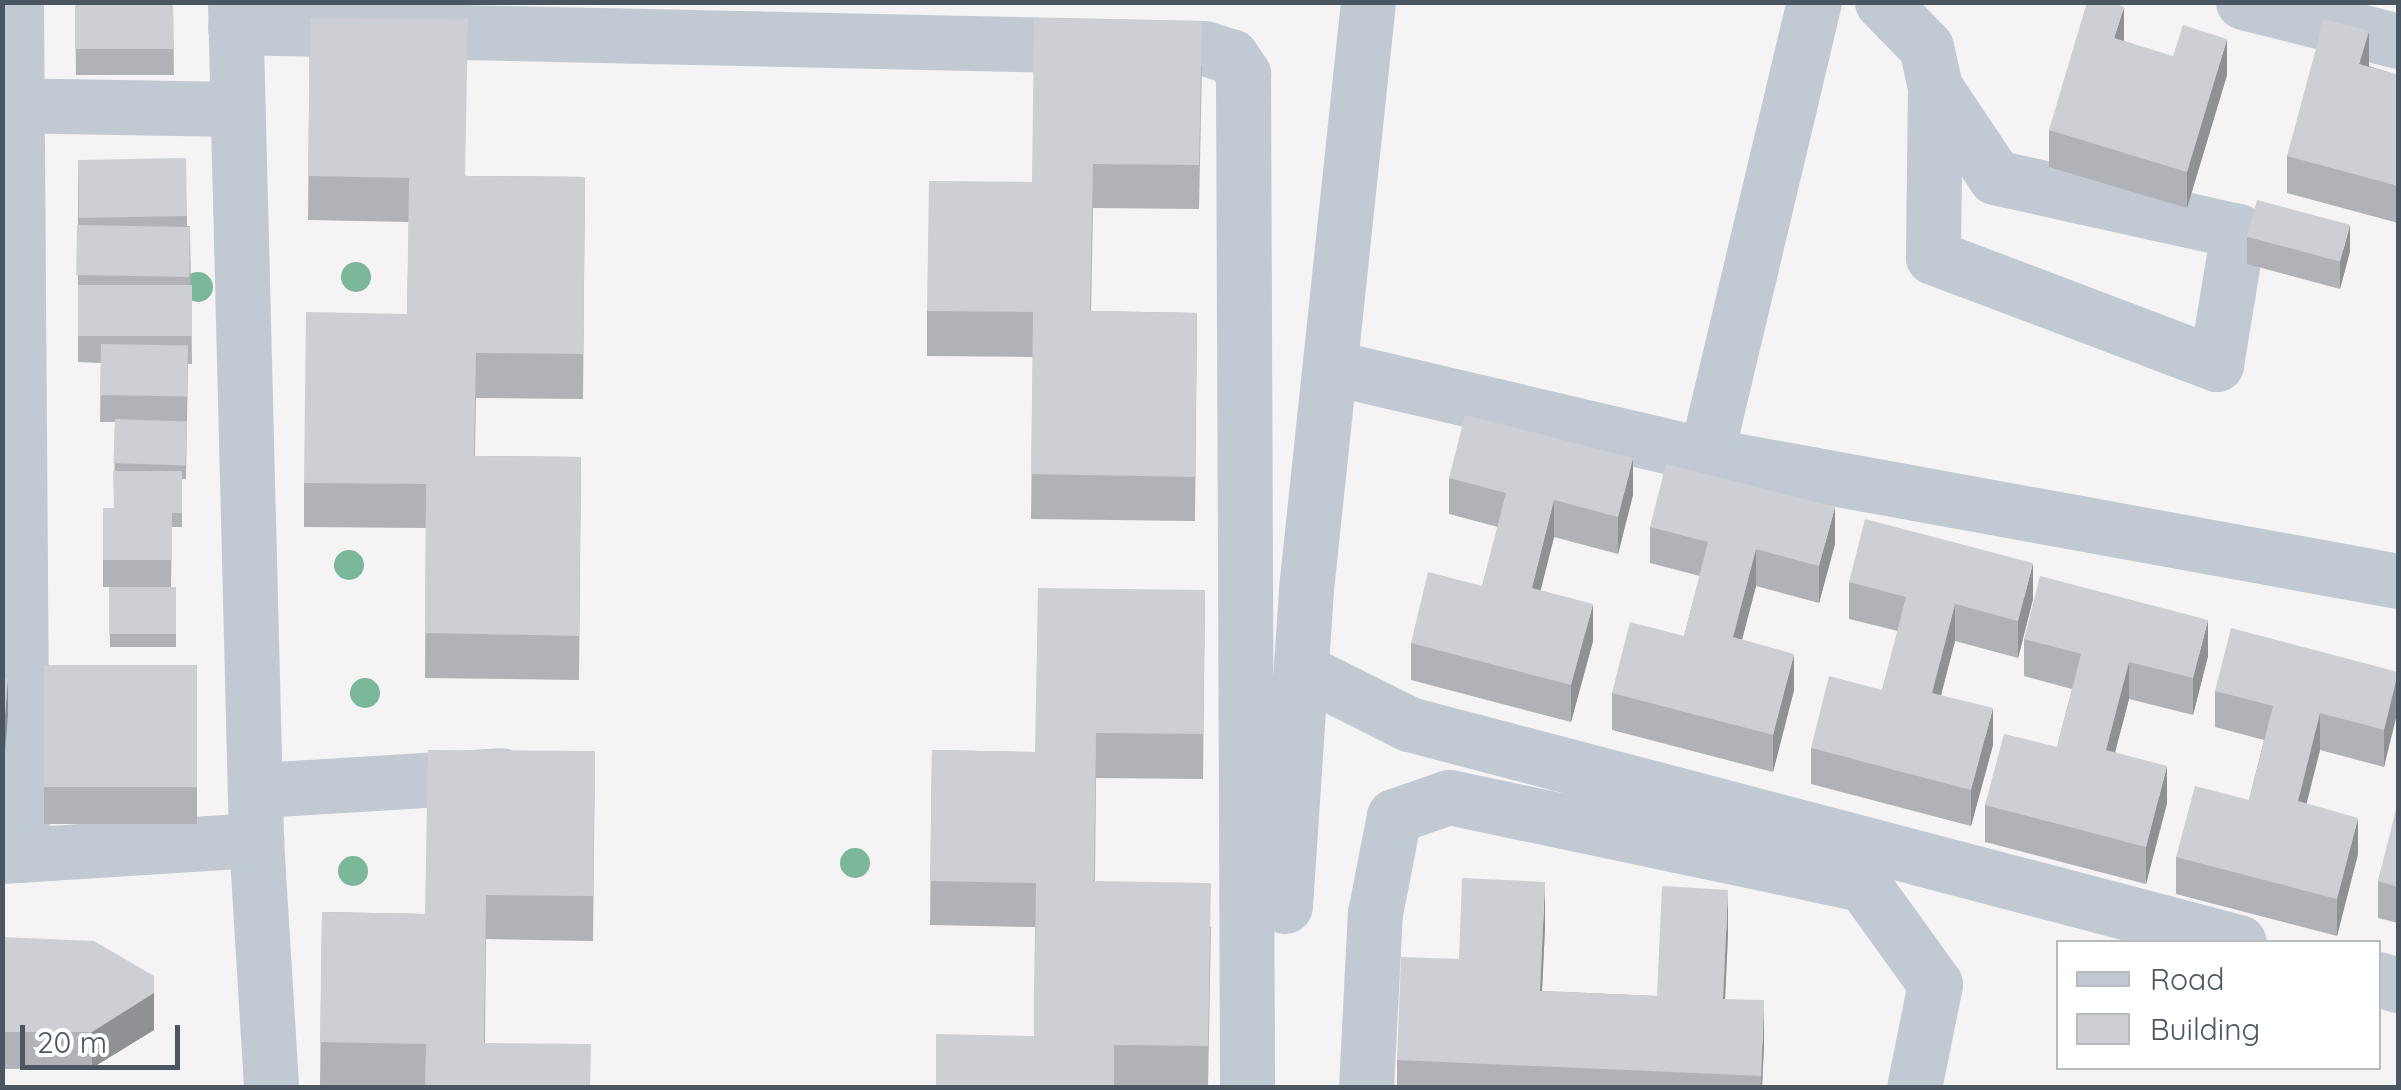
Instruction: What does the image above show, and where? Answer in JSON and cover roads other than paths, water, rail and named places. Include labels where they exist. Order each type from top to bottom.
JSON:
[{"type":"street","points":[[16,2],[9,106],[12,856],[258,815],[558,772]]},
{"type":"street","points":[[1285,906],[1301,670],[1368,2]]},
{"type":"street","points":[[1706,456],[1814,2]]},
{"type":"street","points":[[1882,2],[1926,47],[1935,87],[1933,258],[2216,364],[2238,232],[1995,177],[1935,87]]},
{"type":"street","points":[[2242,2],[2398,41]]},
{"type":"street","points":[[271,1088],[258,815],[235,14],[1204,48],[1231,56],[1243,74],[1247,1088]]},
{"type":"street","points":[[9,106],[236,109]]},
{"type":"street","points":[[1330,368],[1706,456],[2398,581]]},
{"type":"street","points":[[1301,670],[1408,724],[2231,940]]},
{"type":"street","points":[[1366,1088],[1375,914],[1394,816],[1449,797],[1863,884],[1936,984],[1914,1088]]}]
